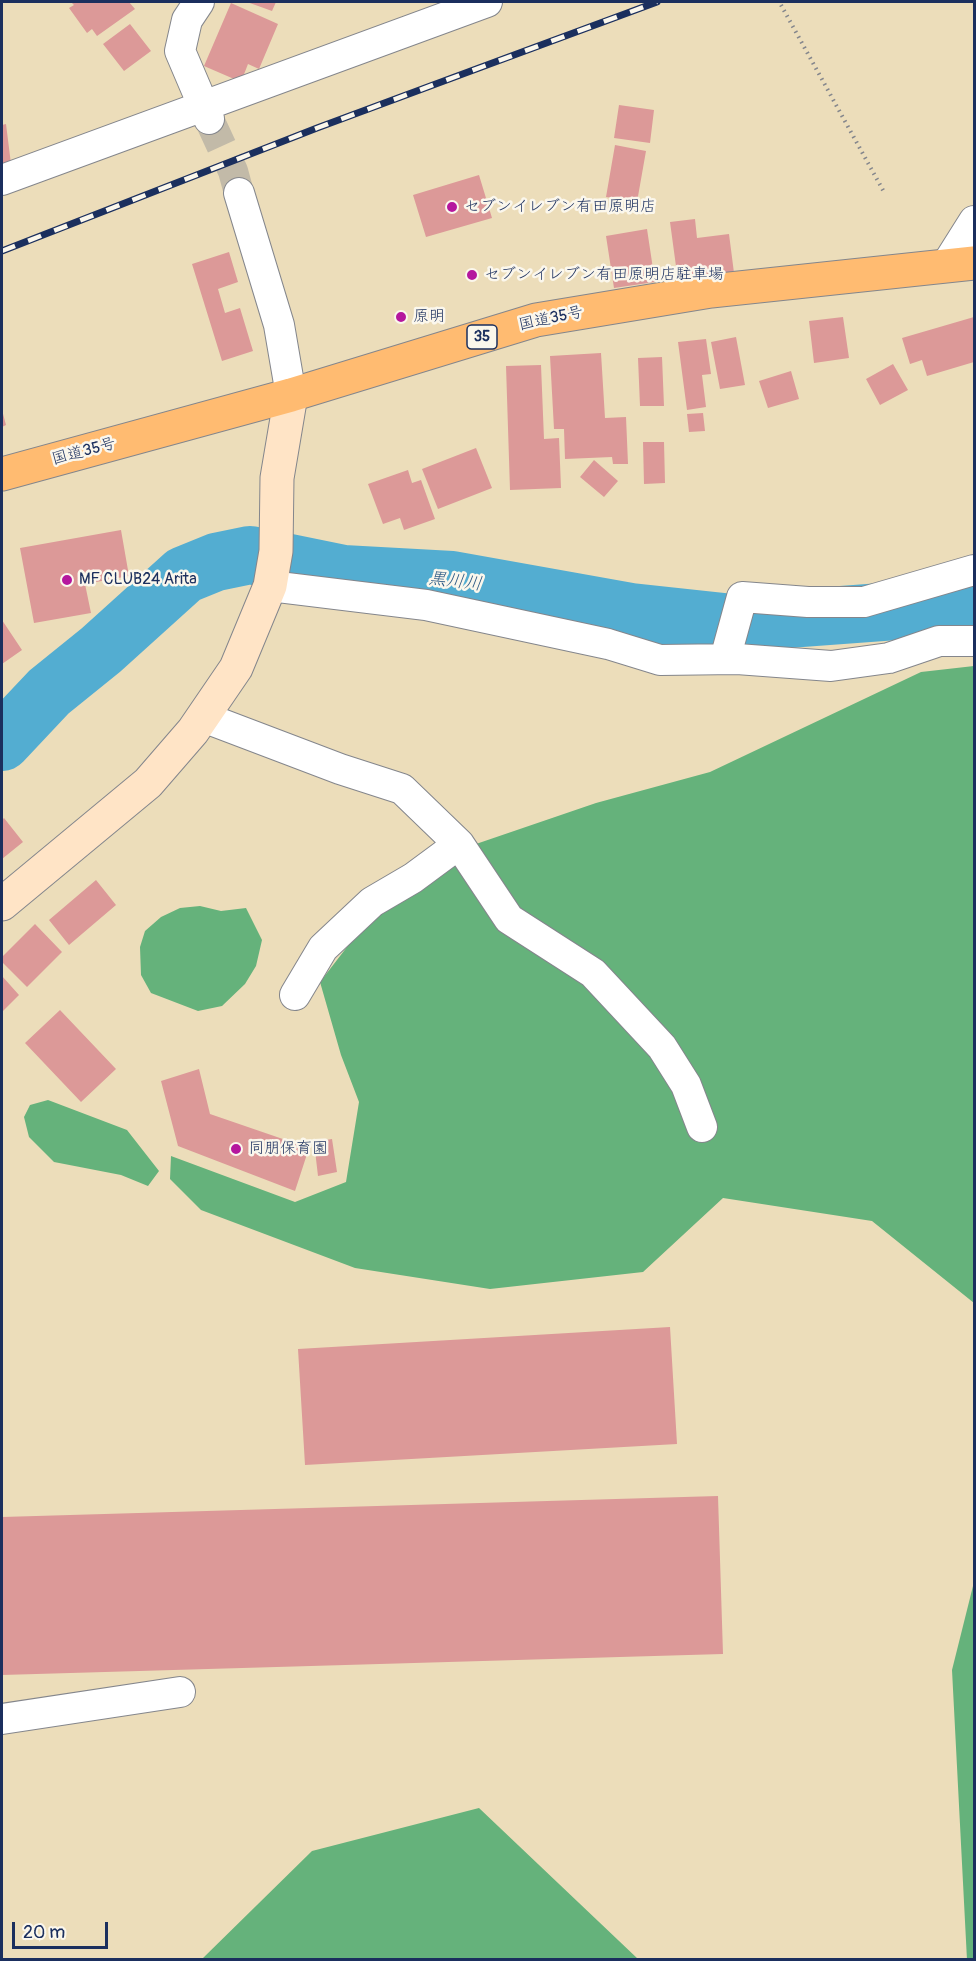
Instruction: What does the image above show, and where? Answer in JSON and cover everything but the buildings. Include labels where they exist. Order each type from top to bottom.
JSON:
[{"type":"highway","name":"国道35号","points":[[2,474],[291,395],[536,320],[711,291],[960,265]]},
{"type":"street","points":[[199,2],[187,20],[180,51],[206,112]]},
{"type":"street","points":[[2,180],[206,112],[487,2]]},
{"type":"street","points":[[2,904],[148,783],[203,717],[236,669],[270,586],[276,551],[277,478],[291,395],[279,325],[240,193]]},
{"type":"street","points":[[960,265],[975,221]]},
{"type":"street","points":[[725,658],[742,597],[808,602],[864,602],[975,570]]},
{"type":"street","points":[[270,586],[426,605],[608,644],[660,660],[725,658],[831,666],[890,658],[939,641],[975,641]]},
{"type":"street","points":[[203,717],[340,769],[402,789],[459,844],[510,919],[593,973],[662,1047],[686,1085],[702,1127]]},
{"type":"street","points":[[295,995],[322,948],[372,902],[413,878],[459,844]]},
{"type":"street","points":[[2,1719],[180,1692]]},
{"type":"path","points":[[781,4],[884,192]]},
{"type":"green space","points":[[974,666],[974,1303],[872,1221],[723,1198],[643,1272],[490,1289],[355,1268],[201,1210],[170,1179],[171,1156],[295,1202],[346,1182],[359,1102],[341,1055],[320,982],[364,925],[476,844],[596,803],[710,772],[921,672]]},
{"type":"green space","points":[[200,906],[221,911],[246,908],[262,940],[256,966],[245,984],[222,1006],[198,1011],[151,993],[141,975],[140,947],[145,931],[161,917],[180,908]]},
{"type":"green space","points":[[48,1100],[127,1130],[159,1171],[148,1186],[121,1175],[54,1162],[29,1137],[24,1117],[30,1105]]},
{"type":"green space","points":[[974,1582],[974,1959],[967,1960],[952,1670]]},
{"type":"green space","points":[[479,1808],[638,1959],[202,1959],[312,1851]]},
{"type":"waterway","name":"黒川川","points":[[2,742],[49,692],[101,650],[184,575],[216,562],[250,555],[343,574],[452,580],[631,612],[733,623],[896,611],[974,601]]},
{"type":"tunnel","points":[[209,119],[233,171],[239,193]]},
{"type":"railway","points":[[2,251],[317,128],[657,2]]},
{"type":"place","name":"セブンイレブン有田原明店","points":[[452,207]]},
{"type":"place","name":"セブンイレブン有田原明店駐車場","points":[[472,275]]},
{"type":"place","name":"原明","points":[[401,317]]},
{"type":"place","name":"MF CLUB24 Arita","points":[[67,580]]},
{"type":"place","name":"同朋保育園","points":[[236,1149]]}]
